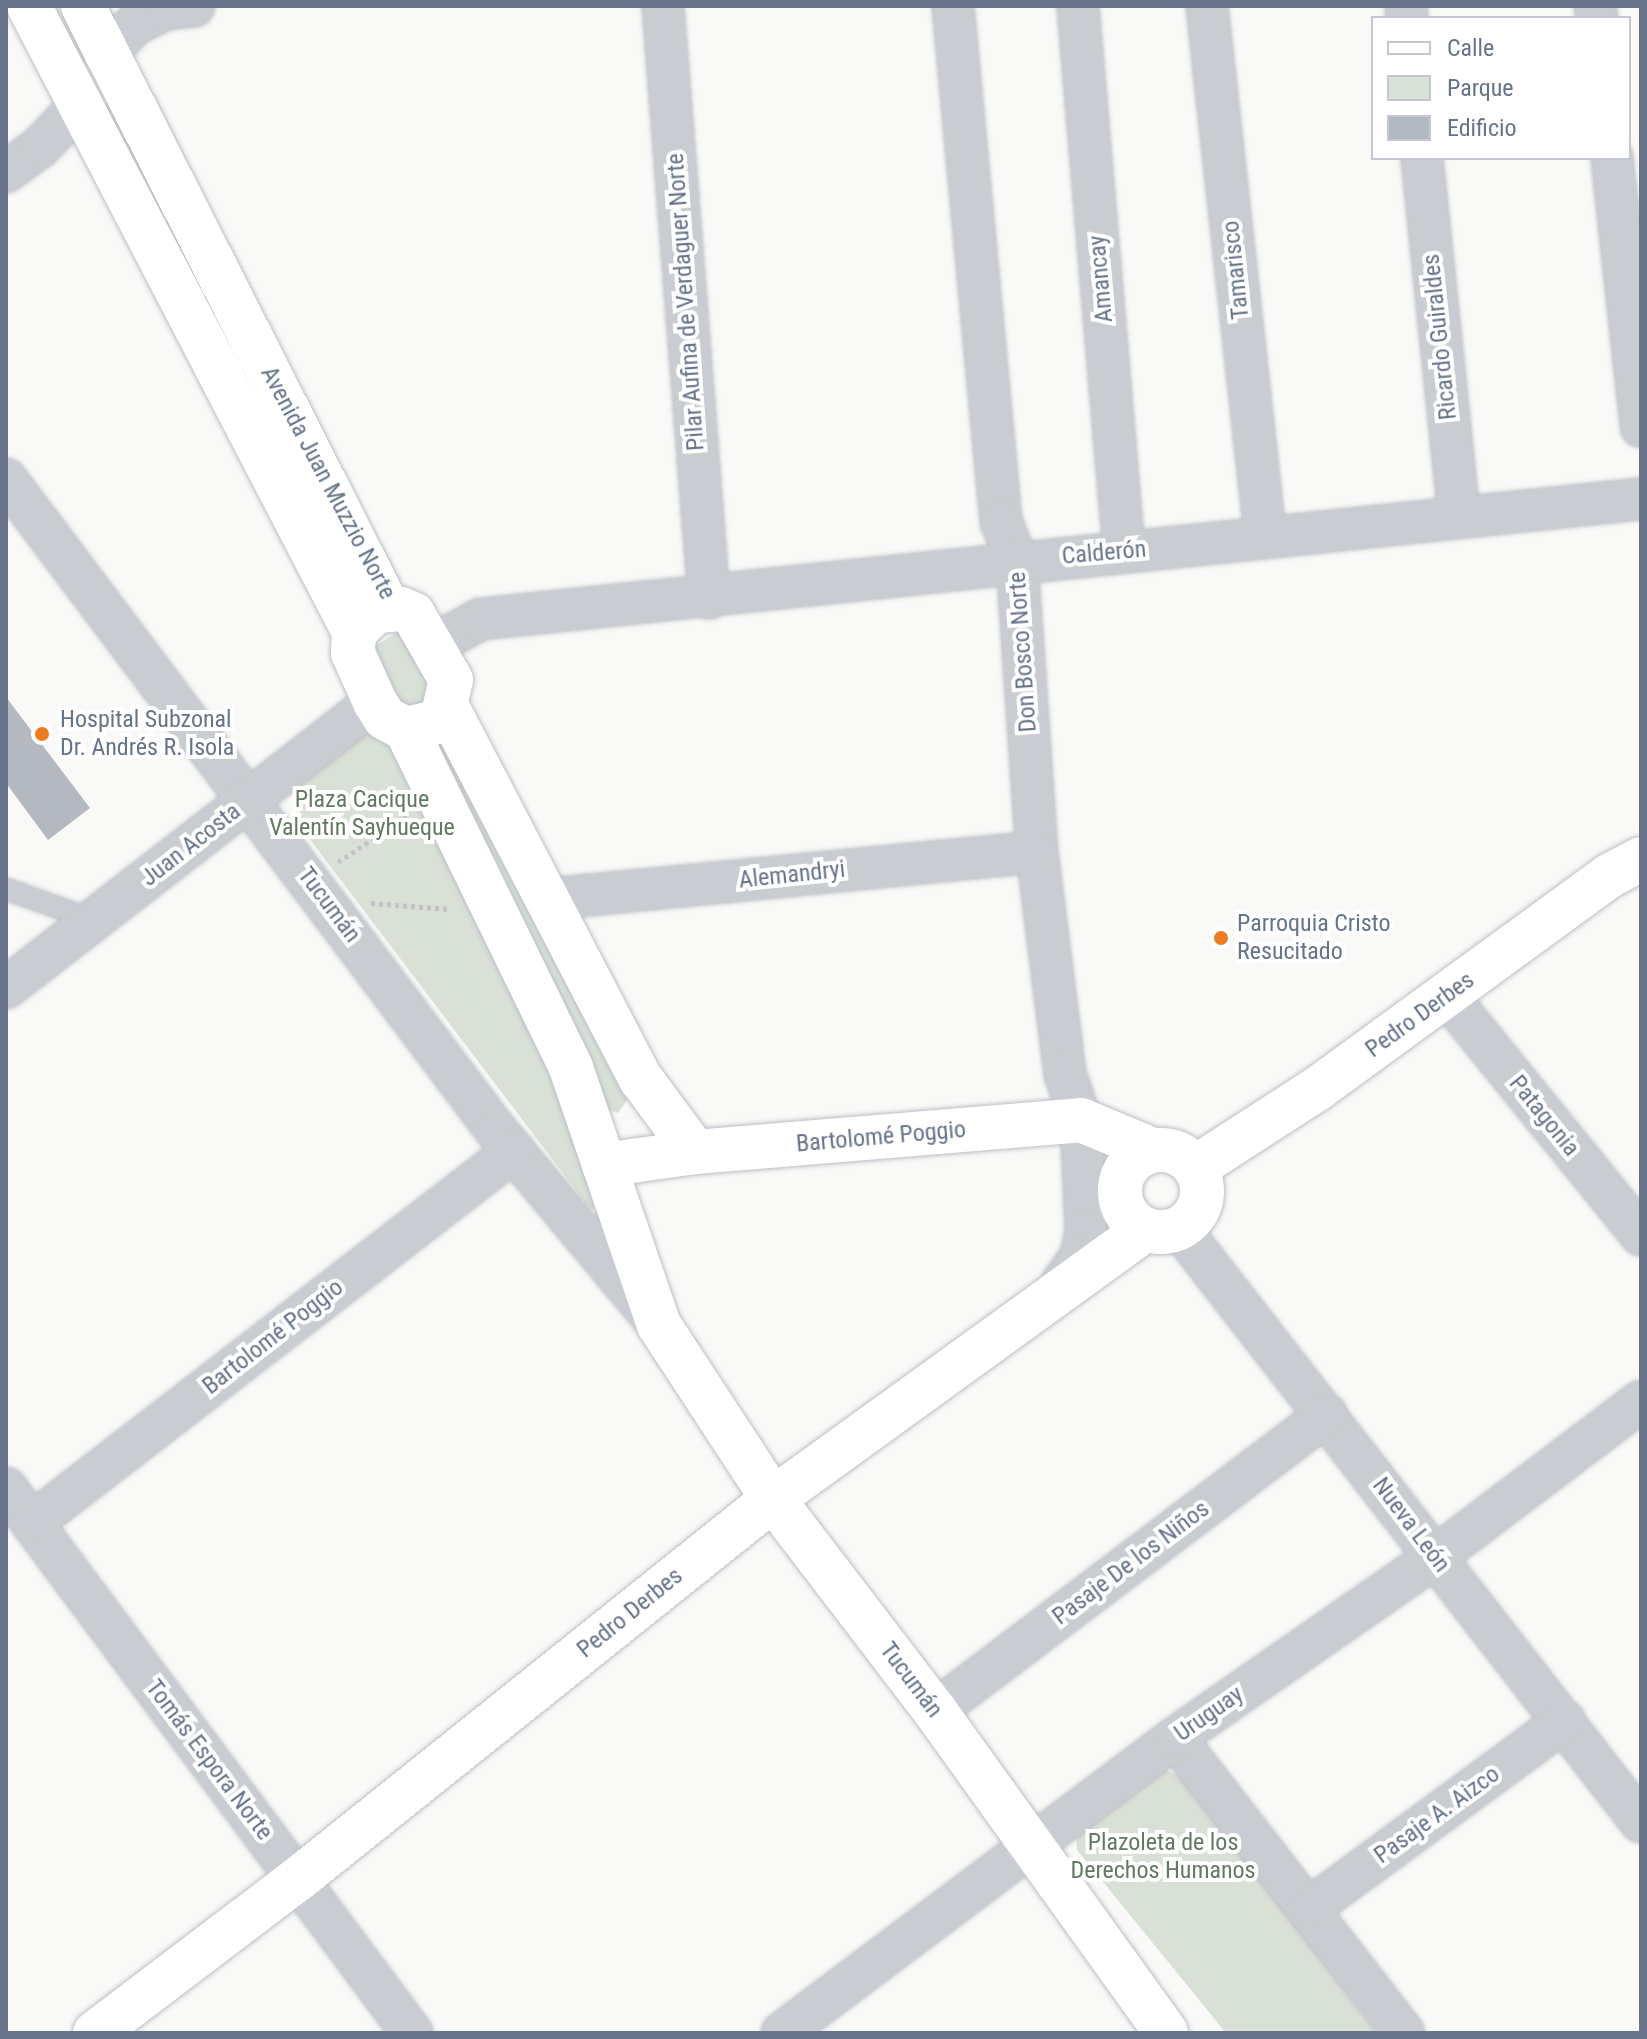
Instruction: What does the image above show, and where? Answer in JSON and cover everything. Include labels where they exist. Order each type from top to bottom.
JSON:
[{"type":"main road","name":"Avenida Juan Muzzio Norte","points":[[29,6],[371,620]]},
{"type":"main road","name":"Avenida Juan Muzzio Norte","points":[[83,6],[108,53],[371,620]]},
{"type":"main road","name":"Avenida Juan Muzzio Norte","points":[[371,620],[413,614],[451,680],[447,707],[641,1079],[695,1152]]},
{"type":"main road","name":"Avenida Juan Muzzio Norte","points":[[371,620],[353,653],[439,795],[498,912],[571,1068],[604,1165]]},
{"type":"main road","points":[[390,715],[433,723],[447,707]]},
{"type":"main road","name":"Pedro Derbes","points":[[1196,1167],[1317,1089],[1609,876],[1641,859]]},
{"type":"main road","name":"Bartolomé Poggio","points":[[604,1165],[695,1152],[1081,1120],[1153,1150]]},
{"type":"main road","points":[[1153,1150],[1183,1155],[1196,1167],[1202,1199],[1162,1229],[1130,1219],[1120,1187],[1125,1170],[1153,1150]]},
{"type":"main road","name":"Tucumán","points":[[604,1165],[659,1325],[773,1499],[935,1711],[1166,2033]]},
{"type":"main road","name":"Pedro Derbes","points":[[95,2033],[298,1879],[773,1499],[1056,1291],[1162,1229]]},
{"type":"street","points":[[6,172],[40,147],[83,102],[100,78],[108,53],[134,25],[166,9],[194,6]]},
{"type":"street","name":"Pilar Aufina de Verdaguer Norte","points":[[663,6],[709,598]]},
{"type":"street","name":"Don Bosco Norte","points":[[953,6],[1001,521],[1017,561],[1037,852],[1065,1074],[1081,1120],[1086,1231],[1081,1256],[1056,1291]]},
{"type":"street","name":"Amancay","points":[[1078,6],[1124,552]]},
{"type":"street","name":"Tamarisco","points":[[1207,6],[1265,534]]},
{"type":"street","name":"Ricardo Guiraldes","points":[[1422,160],[1459,517]]},
{"type":"street","points":[[1612,160],[1641,426]]},
{"type":"street","name":"Tucumán","points":[[6,479],[514,1151],[659,1325]]},
{"type":"street","name":"Calderón","points":[[431,646],[481,619],[709,598],[1265,534],[1641,499]]},
{"type":"street","name":"Juan Acosta","points":[[6,988],[249,799],[390,715]]},
{"type":"street","name":"Alemandryi","points":[[548,899],[1037,852]]},
{"type":"street","name":"Patagonia","points":[[1447,996],[1641,1235]]},
{"type":"street","name":"Bartolomé Poggio","points":[[32,1523],[514,1151]]},
{"type":"street","name":"Nueva León","points":[[1162,1229],[1327,1415],[1641,1822]]},
{"type":"street","name":"Uruguay","points":[[782,2033],[1175,1738],[1435,1557],[1641,1401]]},
{"type":"street","name":"Pasaje De los Niños","points":[[935,1711],[1327,1415]]},
{"type":"street","name":"Tomás Espora Norte","points":[[6,1488],[412,2033]]},
{"type":"street","name":"Pasaje A. Aizco","points":[[1310,1908],[1565,1721]]},
{"type":"street","points":[[1175,1738],[1404,2033]]},
{"type":"lane","points":[[6,889],[93,920]]},
{"type":"path","points":[[319,890],[439,795]]},
{"type":"path","points":[[319,890],[498,912]]},
{"type":"green space","points":[[398,632],[407,635],[432,674],[429,704],[398,710],[370,649]]},
{"type":"green space","name":"Plaza Cacique Valentín Sayhueque","points":[[369,729],[385,732],[554,1066],[600,1208],[590,1209],[299,825],[301,782]]},
{"type":"green space","points":[[442,731],[629,1097],[618,1113],[596,1106],[562,997],[429,738]]},
{"type":"green space","name":"Plazoleta de los Derechos Humanos","points":[[1164,1769],[1182,1777],[1377,2033],[1226,2033],[1077,1850],[1076,1834]]},
{"type":"building","points":[[6,697],[90,808],[48,840],[6,783]]},
{"type":"place","name":"Hospital Subzonal Dr. Andrés R. Isola","points":[[42,734]]},
{"type":"place","name":"Parroquia Cristo Resucitado","points":[[1221,938]]}]
